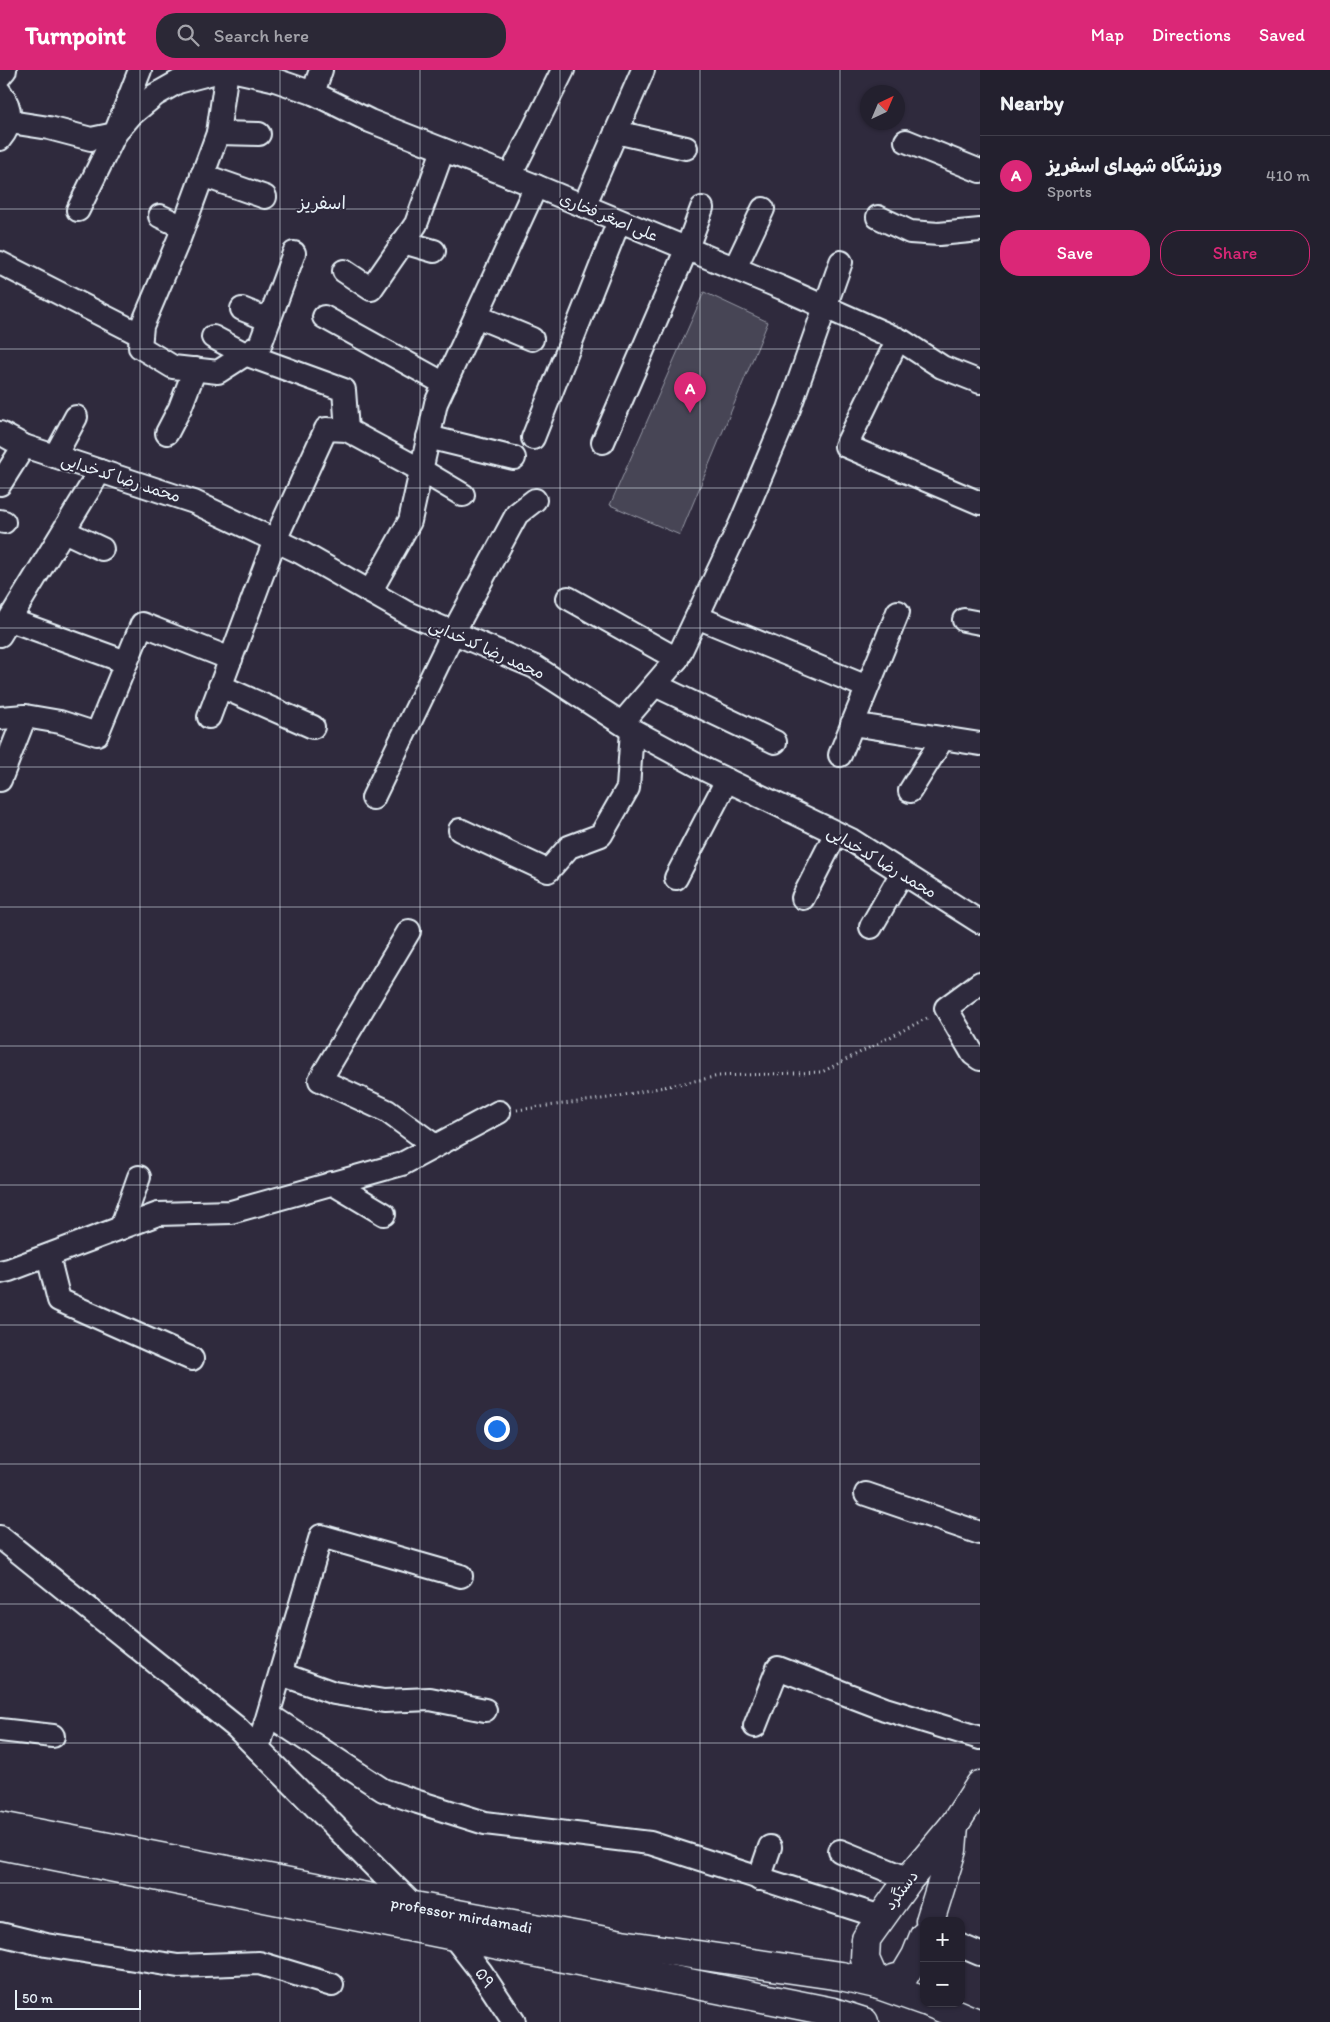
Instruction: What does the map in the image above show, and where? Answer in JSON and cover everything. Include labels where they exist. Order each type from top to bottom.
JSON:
[{"type":"main road","points":[[954,1825],[979,1790]]},
{"type":"main road","name":"دستگرد","points":[[820,1973],[836,1966],[866,1939],[909,1879],[954,1825]]},
{"type":"main road","name":"دستگرد","points":[[931,1917],[952,1850],[954,1825]]},
{"type":"main road","name":"professor mirdamadi","points":[[0,1826],[415,1907],[622,1944],[820,1973],[876,1984],[920,2000]]},
{"type":"main road","name":"professor mirdamadi","points":[[0,1845],[833,2012],[861,2021]]},
{"type":"main road","points":[[886,1911],[920,1923]]},
{"type":"main road","points":[[861,2021],[876,1984],[864,1959],[866,1939]]},
{"type":"main road","name":"دستگرد","points":[[876,1984],[904,1976],[920,1946]]},
{"type":"main road","points":[[942,2007],[967,2015]]},
{"type":"street","points":[[0,76],[5,70]]},
{"type":"street","points":[[78,210],[115,134],[140,70]]},
{"type":"street","points":[[0,92],[7,101],[10,112],[5,131],[49,128],[91,139],[115,134],[131,115],[155,95],[178,82],[226,70],[218,132],[184,227],[142,326],[140,347],[173,367],[218,372],[260,345],[294,253]]},
{"type":"street","name":"علی اصغر فخاری","points":[[231,70],[272,79],[313,93],[370,122],[536,186],[687,248],[898,339],[942,367],[980,382]]},
{"type":"street","points":[[313,93],[321,70]]},
{"type":"street","points":[[510,176],[563,70]]},
{"type":"street","points":[[584,206],[643,70]]},
{"type":"street","points":[[218,132],[259,134]]},
{"type":"street","points":[[616,132],[686,148]]},
{"type":"street","points":[[906,141],[980,171]]},
{"type":"street","points":[[344,271],[371,289],[416,224],[443,150]]},
{"type":"street","points":[[202,176],[265,197]]},
{"type":"street","points":[[370,592],[410,521],[436,403],[536,186]]},
{"type":"street","points":[[603,442],[687,248],[702,208]]},
{"type":"street","points":[[735,268],[763,209]]},
{"type":"street","points":[[160,216],[184,227]]},
{"type":"street","points":[[878,217],[910,232],[939,234],[980,230]]},
{"type":"street","points":[[533,438],[619,220]]},
{"type":"street","points":[[403,242],[434,251]]},
{"type":"street","points":[[460,830],[548,871],[569,847],[601,835],[628,788],[627,727],[655,685],[678,659],[740,525],[789,409],[842,262]]},
{"type":"street","points":[[0,263],[141,334]]},
{"type":"street","points":[[242,308],[269,320]]},
{"type":"street","points":[[476,316],[532,339]]},
{"type":"street","points":[[324,318],[445,384]]},
{"type":"street","points":[[213,337],[245,354],[344,390],[348,430]]},
{"type":"street","points":[[898,339],[846,446],[980,503]]},
{"type":"street","points":[[167,433],[180,408],[195,369]]},
{"type":"street","points":[[55,456],[76,417]]},
{"type":"street","points":[[209,717],[275,540],[326,429],[348,430],[463,495]]},
{"type":"street","name":"محمد رضا کدخدایی","points":[[0,433],[24,446],[194,502],[300,552],[407,613],[535,667],[627,727],[727,780],[851,840],[980,922]]},
{"type":"street","points":[[428,437],[514,458]]},
{"type":"street","points":[[0,484],[24,446]]},
{"type":"street","points":[[100,471],[5,627],[126,662]]},
{"type":"street","points":[[373,798],[453,633],[517,514],[535,500]]},
{"type":"street","points":[[64,531],[102,548]]},
{"type":"street","points":[[568,598],[678,659]]},
{"type":"street","points":[[840,756],[898,612]]},
{"type":"street","points":[[697,617],[867,687]]},
{"type":"street","points":[[0,718],[25,716],[60,722],[97,734],[142,624],[231,659]]},
{"type":"street","points":[[655,685],[774,742]]},
{"type":"street","points":[[220,686],[314,728]]},
{"type":"street","points":[[0,780],[25,716]]},
{"type":"street","points":[[852,724],[980,744]]},
{"type":"street","points":[[910,792],[943,738]]},
{"type":"street","points":[[676,878],[727,780]]},
{"type":"street","points":[[803,898],[836,833]]},
{"type":"street","points":[[871,926],[902,873]]},
{"type":"street","points":[[409,931],[320,1080],[387,1111],[435,1146]]},
{"type":"street","points":[[980,983],[946,1008],[973,1054],[980,1059]]},
{"type":"street","points":[[0,1272],[48,1256],[158,1214],[231,1212],[402,1164],[498,1112]]},
{"type":"street","points":[[121,1228],[139,1177]]},
{"type":"street","points":[[332,1183],[384,1214]]},
{"type":"street","points":[[48,1256],[59,1300],[192,1359]]},
{"type":"street","points":[[866,1494],[980,1533]]},
{"type":"street","points":[[258,1749],[321,1536],[461,1576]]},
{"type":"street","points":[[0,1537],[236,1727],[415,1907]]},
{"type":"street","points":[[755,1726],[778,1668],[884,1709],[980,1738]]},
{"type":"street","points":[[281,1674],[334,1693],[384,1701],[430,1699],[485,1710]]},
{"type":"street","points":[[269,1715],[383,1790],[418,1802],[485,1823],[650,1843],[759,1879],[886,1911]]},
{"type":"street","points":[[0,1730],[53,1736]]},
{"type":"street","points":[[759,1879],[770,1847]]},
{"type":"street","points":[[840,1852],[909,1879]]},
{"type":"street","points":[[0,1934],[46,1945],[178,1966],[259,1963],[332,1985]]},
{"type":"street","name":"۵۹","points":[[454,1936],[481,1972],[514,2022]]},
{"type":"street","points":[[965,1948],[980,1954]]},
{"type":"path","points":[[498,1112],[609,1098],[719,1076],[822,1072],[946,1008]]},
{"type":"shaded area","points":[[704,292],[768,322],[680,535],[610,505]]},
{"type":"place","name":"ورزشگاه شهدای اسفریز","points":[[690,413]]},
{"type":"district","name":"اسفریز","points":[[322,203]]}]
